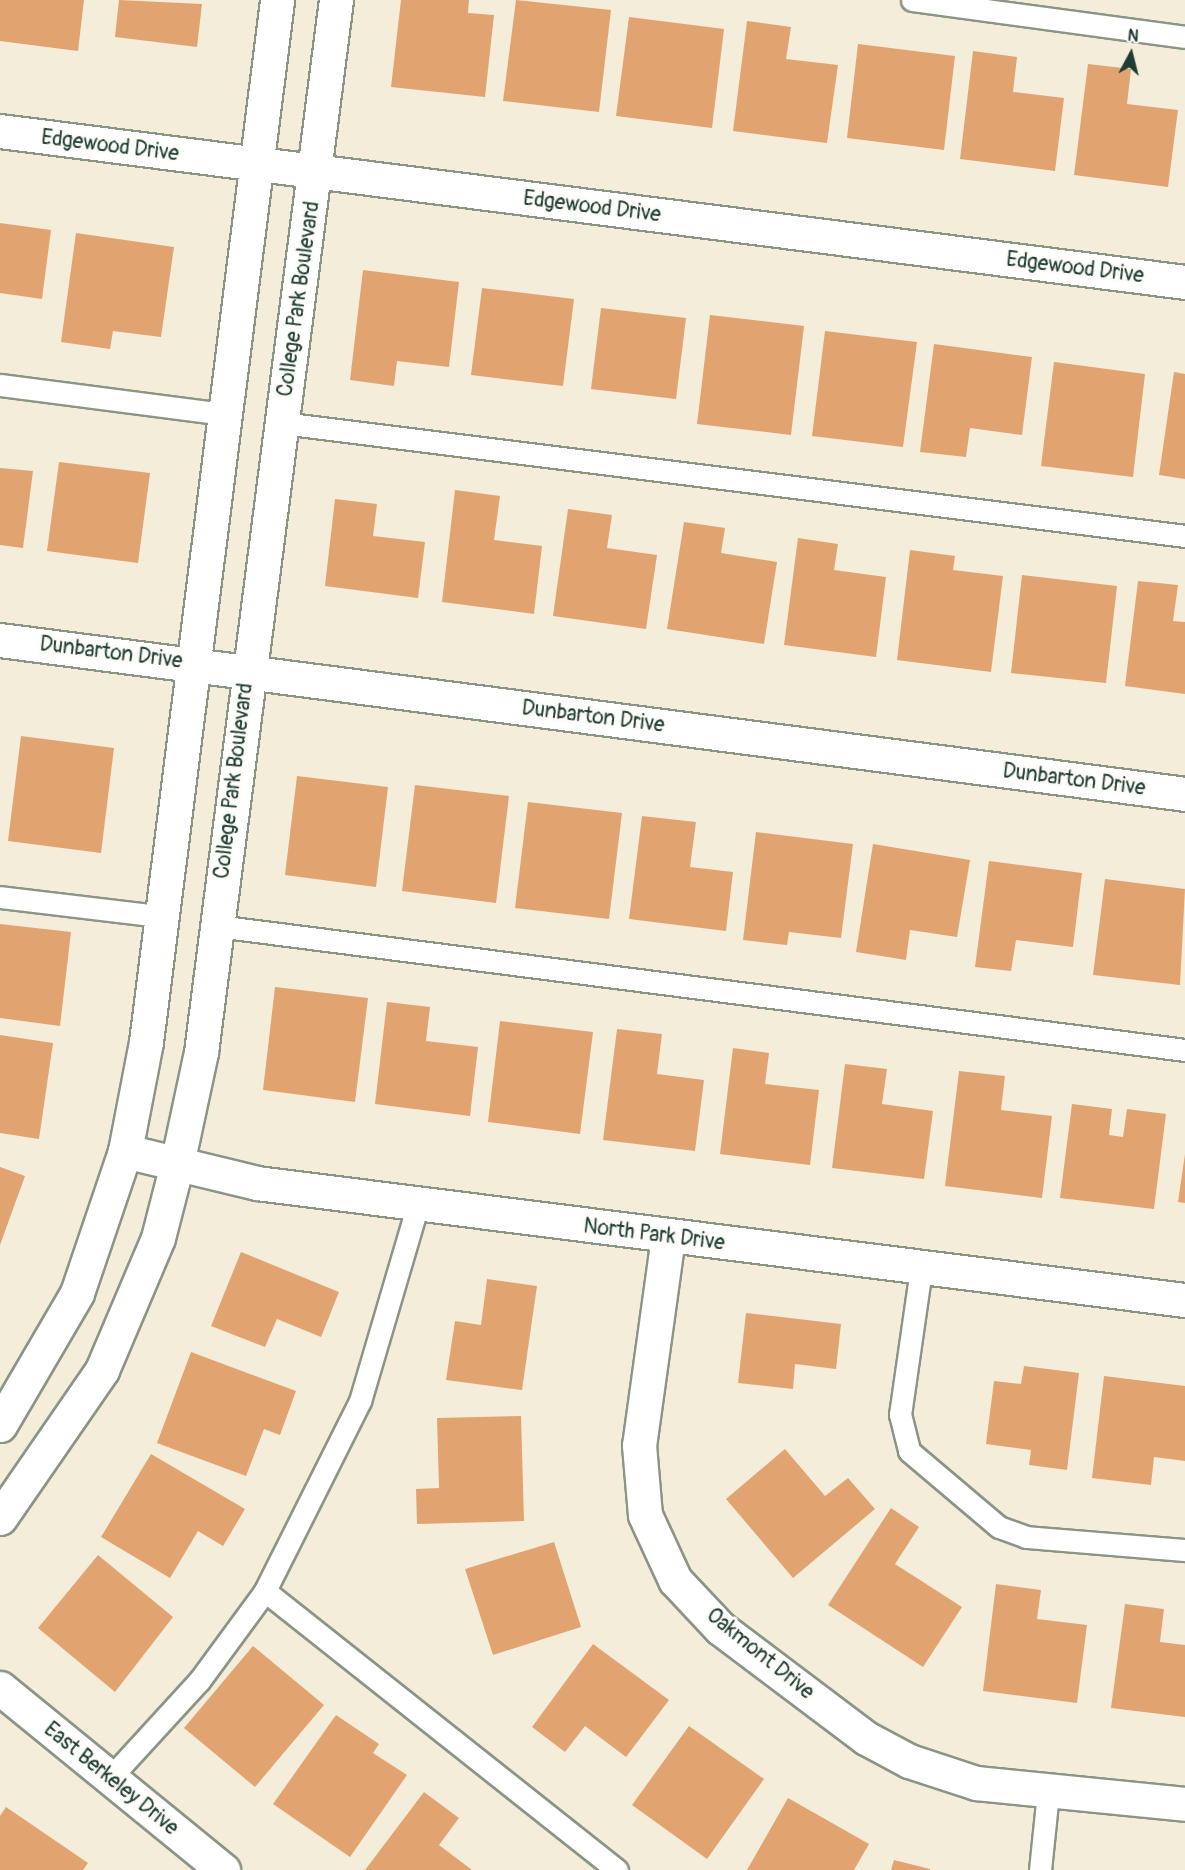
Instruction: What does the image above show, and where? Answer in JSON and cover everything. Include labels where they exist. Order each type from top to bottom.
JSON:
[{"type":"street","points":[[0,1425],[77,1293],[125,1151],[146,1042],[190,663],[253,164],[277,0]]},
{"type":"street","name":"College Park Boulevard","points":[[0,1518],[62,1436],[102,1370],[158,1238],[177,1164],[201,1052],[246,671],[318,172],[336,0]]},
{"type":"street","name":"Edgewood Drive","points":[[0,131],[1185,282]]},
{"type":"street","name":"Dunbarton Drive","points":[[0,640],[1185,794]]},
{"type":"street","name":"North Park Drive","points":[[125,1151],[257,1183],[921,1269],[1185,1300]]},
{"type":"street","name":"Oakmont Drive","points":[[668,1237],[639,1445],[645,1515],[675,1580],[720,1628],[866,1737],[909,1761],[976,1783],[1048,1793],[1185,1804]]},
{"type":"street","name":"East Berkeley Drive","points":[[0,1688],[223,1870]]},
{"type":"lane","points":[[912,0],[1185,37]]},
{"type":"lane","points":[[0,385],[222,414]]},
{"type":"lane","points":[[282,423],[1185,536]]},
{"type":"lane","points":[[0,897],[160,916]]},
{"type":"lane","points":[[217,926],[1185,1050]]},
{"type":"lane","points":[[111,1778],[199,1681],[266,1590],[360,1401],[418,1204]]},
{"type":"lane","points":[[921,1269],[900,1414],[909,1451],[999,1527],[1026,1537],[1185,1550]]},
{"type":"lane","points":[[266,1590],[617,1870]]},
{"type":"lane","points":[[1040,1870],[1048,1793]]},
{"type":"building","points":[[0,0],[84,0],[78,51],[0,41]]},
{"type":"building","points":[[119,0],[202,4],[197,47],[115,37]]},
{"type":"building","points":[[401,0],[469,0],[468,13],[494,15],[485,97],[391,87]]},
{"type":"building","points":[[516,0],[611,10],[599,112],[503,101]]},
{"type":"building","points":[[629,17],[724,29],[712,128],[616,116]]},
{"type":"building","points":[[747,21],[791,27],[786,59],[838,65],[827,143],[733,131]]},
{"type":"building","points":[[858,44],[955,56],[944,150],[847,138]]},
{"type":"building","points":[[973,51],[1017,57],[1013,92],[1064,98],[1055,171],[960,159]]},
{"type":"building","points":[[1088,64],[1131,69],[1127,104],[1178,110],[1168,187],[1074,175]]},
{"type":"building","points":[[0,223],[51,230],[42,299],[0,293]]},
{"type":"building","points":[[76,233],[174,247],[161,337],[113,331],[110,349],[61,342]]},
{"type":"building","points":[[363,270],[459,282],[449,367],[397,361],[394,386],[350,380]]},
{"type":"building","points":[[482,288],[574,299],[563,386],[471,375]]},
{"type":"building","points":[[601,308],[686,318],[676,399],[591,389]]},
{"type":"building","points":[[710,315],[804,326],[791,435],[697,424]]},
{"type":"building","points":[[825,331],[917,342],[903,447],[812,436]]},
{"type":"building","points":[[934,344],[1032,357],[1022,435],[970,428],[966,457],[920,452]]},
{"type":"building","points":[[1054,362],[1145,374],[1133,477],[1041,466]]},
{"type":"building","points":[[1174,372],[1185,374],[1185,479],[1159,475]]},
{"type":"building","points":[[59,462],[150,473],[138,563],[47,551]]},
{"type":"building","points":[[0,468],[33,471],[23,548],[0,545]]},
{"type":"building","points":[[455,490],[500,496],[494,540],[542,546],[534,614],[442,602]]},
{"type":"building","points":[[335,499],[377,504],[373,536],[425,542],[418,598],[325,586]]},
{"type":"building","points":[[568,509],[612,515],[607,548],[657,555],[646,629],[553,616]]},
{"type":"building","points":[[684,522],[725,528],[721,553],[777,562],[764,644],[667,629]]},
{"type":"building","points":[[798,538],[838,544],[834,570],[886,577],[876,657],[784,645]]},
{"type":"building","points":[[910,550],[955,556],[953,570],[1003,576],[991,672],[897,660]]},
{"type":"building","points":[[1022,575],[1117,586],[1106,683],[1011,673]]},
{"type":"building","points":[[1138,581],[1178,585],[1173,621],[1185,622],[1185,694],[1125,686]]},
{"type":"building","points":[[21,736],[114,748],[101,853],[8,841]]},
{"type":"building","points":[[297,776],[388,787],[376,887],[285,875]]},
{"type":"building","points":[[415,785],[509,796],[496,903],[402,891]]},
{"type":"building","points":[[528,802],[622,813],[609,919],[515,908]]},
{"type":"building","points":[[642,816],[696,822],[690,867],[733,872],[726,931],[629,919]]},
{"type":"building","points":[[756,832],[853,844],[841,938],[789,932],[787,945],[743,940]]},
{"type":"building","points":[[873,844],[970,860],[957,937],[910,930],[906,960],[856,952]]},
{"type":"building","points":[[989,861],[1082,873],[1073,947],[1016,940],[1011,971],[975,967]]},
{"type":"building","points":[[1105,879],[1185,889],[1180,985],[1093,975]]},
{"type":"building","points":[[0,924],[71,932],[60,1026],[0,1018]]},
{"type":"building","points":[[275,987],[368,998],[355,1102],[263,1090]]},
{"type":"building","points":[[387,1002],[430,1007],[426,1041],[478,1047],[470,1116],[375,1104]]},
{"type":"building","points":[[500,1021],[593,1032],[580,1134],[488,1122]]},
{"type":"building","points":[[617,1029],[662,1034],[657,1074],[704,1080],[695,1151],[603,1140]]},
{"type":"building","points":[[0,1035],[53,1043],[39,1139],[0,1133]]},
{"type":"building","points":[[733,1048],[769,1053],[765,1084],[819,1090],[810,1165],[720,1154]]},
{"type":"building","points":[[845,1064],[887,1069],[882,1104],[933,1111],[924,1179],[832,1168]]},
{"type":"building","points":[[959,1071],[1005,1076],[1001,1110],[1052,1116],[1042,1198],[945,1186]]},
{"type":"building","points":[[1072,1104],[1112,1109],[1109,1135],[1123,1137],[1127,1109],[1166,1114],[1154,1209],[1060,1198]]},
{"type":"building","points":[[1185,1154],[1185,1203],[1178,1202]]},
{"type":"building","points":[[0,1167],[25,1176],[0,1245]]},
{"type":"building","points":[[241,1252],[339,1292],[321,1337],[277,1319],[265,1347],[211,1326]]},
{"type":"building","points":[[487,1279],[537,1286],[522,1390],[446,1380],[455,1321],[481,1325]]},
{"type":"building","points":[[746,1313],[841,1324],[836,1369],[795,1364],[793,1389],[738,1383]]},
{"type":"building","points":[[191,1352],[296,1391],[280,1435],[264,1429],[246,1476],[157,1443]]},
{"type":"building","points":[[1024,1366],[1079,1373],[1067,1470],[1029,1465],[1031,1450],[986,1444],[994,1381],[1021,1384]]},
{"type":"building","points":[[1104,1376],[1185,1386],[1185,1461],[1154,1457],[1151,1485],[1092,1478]]},
{"type":"building","points":[[521,1416],[524,1521],[417,1524],[416,1489],[439,1488],[437,1418]]},
{"type":"building","points":[[785,1449],[825,1496],[848,1478],[875,1509],[793,1578],[726,1499]]},
{"type":"building","points":[[151,1454],[245,1509],[223,1546],[198,1531],[170,1578],[101,1537]]},
{"type":"building","points":[[891,1508],[919,1527],[895,1564],[962,1607],[923,1667],[828,1605]]},
{"type":"building","points":[[554,1542],[581,1627],[493,1655],[465,1569]]},
{"type":"building","points":[[98,1555],[173,1617],[115,1692],[38,1628]]},
{"type":"building","points":[[996,1584],[1041,1590],[1037,1619],[1087,1625],[1077,1703],[983,1691]]},
{"type":"building","points":[[1125,1604],[1164,1609],[1160,1642],[1185,1645],[1185,1717],[1111,1708]]},
{"type":"building","points":[[593,1644],[669,1700],[626,1757],[585,1726],[565,1752],[532,1727]]},
{"type":"building","points":[[253,1646],[324,1705],[255,1787],[184,1728]]},
{"type":"building","points":[[336,1715],[379,1744],[373,1753],[407,1775],[350,1857],[273,1804]]},
{"type":"building","points":[[689,1726],[764,1779],[707,1859],[632,1805]]},
{"type":"building","points":[[424,1792],[459,1818],[439,1845],[472,1870],[365,1870]]},
{"type":"building","points":[[788,1798],[869,1844],[854,1870],[747,1870]]},
{"type":"building","points":[[6,1807],[88,1863],[83,1870],[0,1870],[0,1816]]},
{"type":"building","points":[[894,1860],[930,1869],[930,1870],[891,1870]]}]
